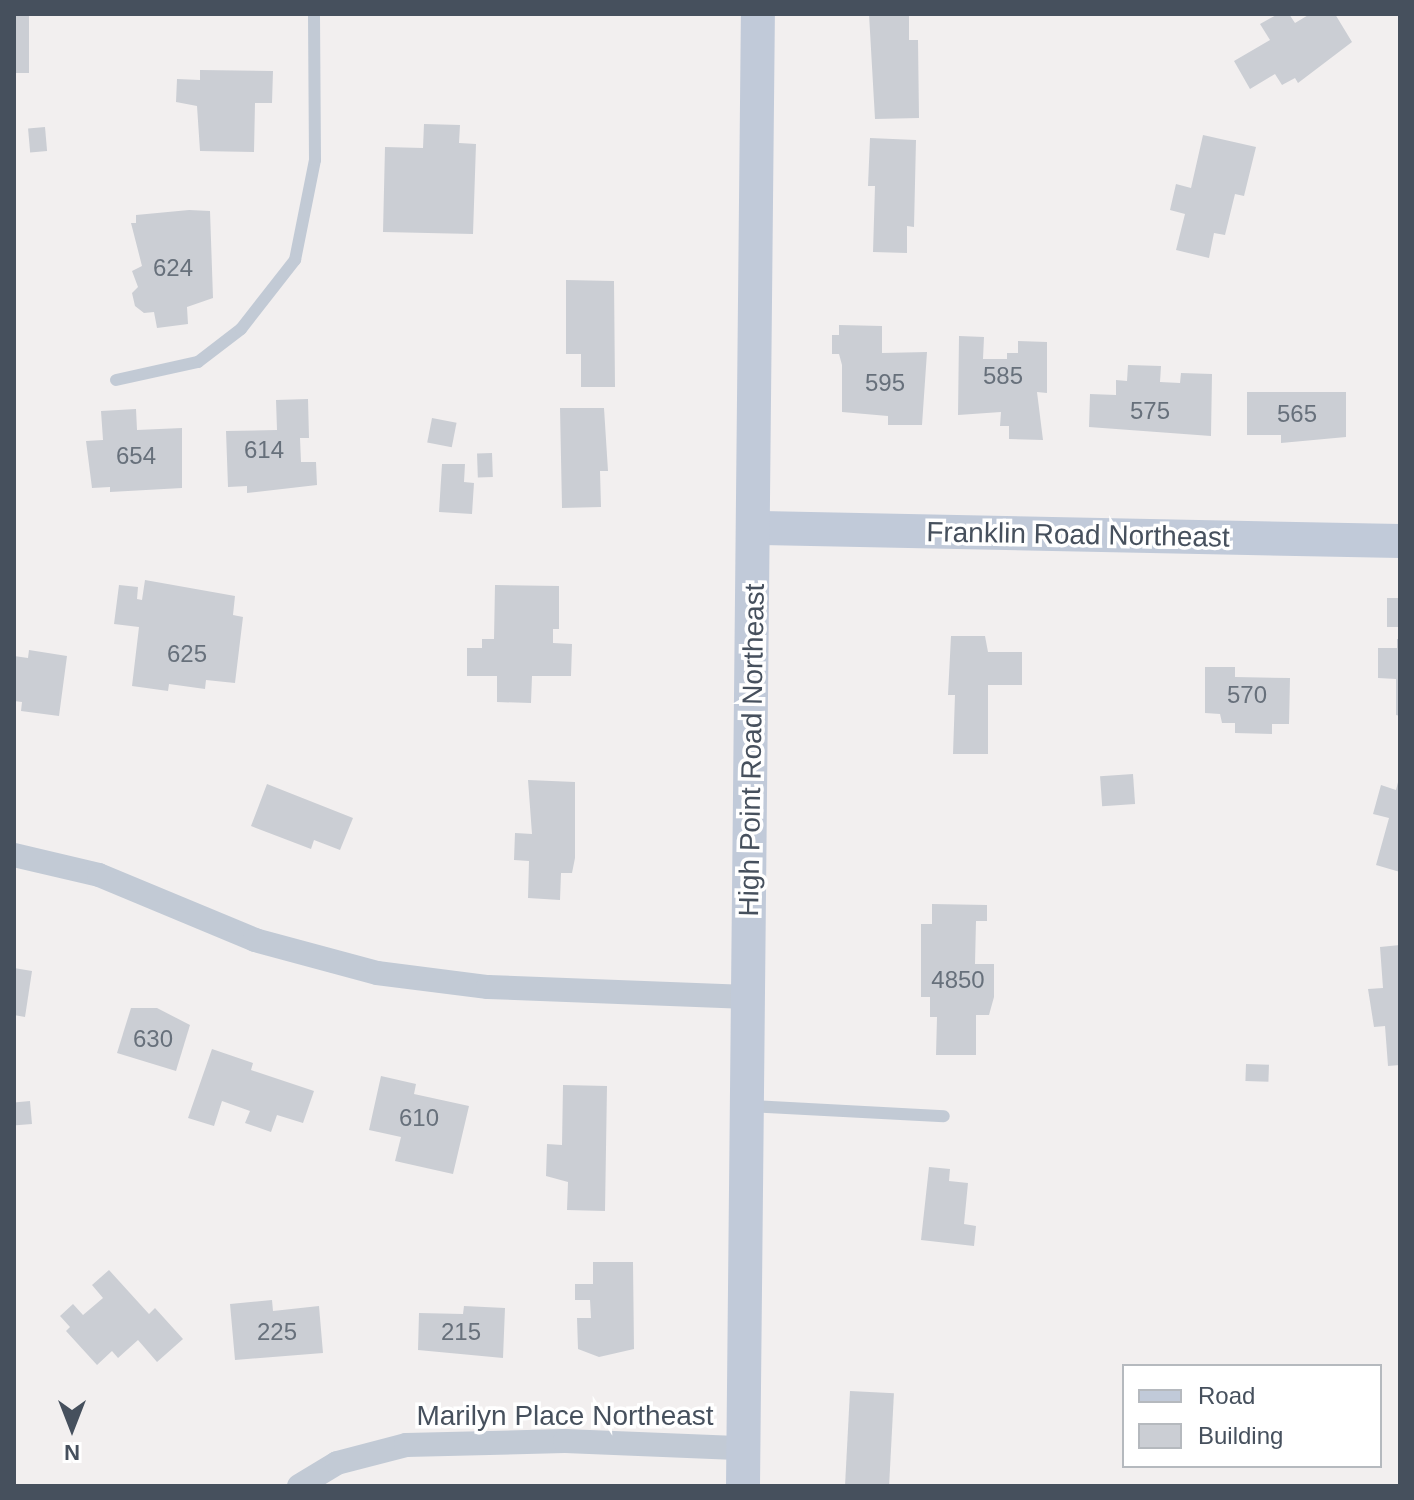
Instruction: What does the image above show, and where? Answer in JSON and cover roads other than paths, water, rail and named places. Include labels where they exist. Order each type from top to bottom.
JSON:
[{"type":"street","name":"High Point Road Northeast","points":[[743,1486],[756,528],[758,14]]},
{"type":"street","name":"Franklin Road Northeast","points":[[756,528],[1400,541]]},
{"type":"street","points":[[14,855],[99,875],[255,940],[377,973],[488,987],[748,997]]},
{"type":"street","name":"Marilyn Place Northeast","points":[[299,1486],[337,1463],[406,1445],[565,1441],[743,1448]]},
{"type":"lane","points":[[116,380],[198,362],[241,329],[295,260],[315,160],[314,14]]},
{"type":"lane","points":[[746,1106],[944,1116]]}]
